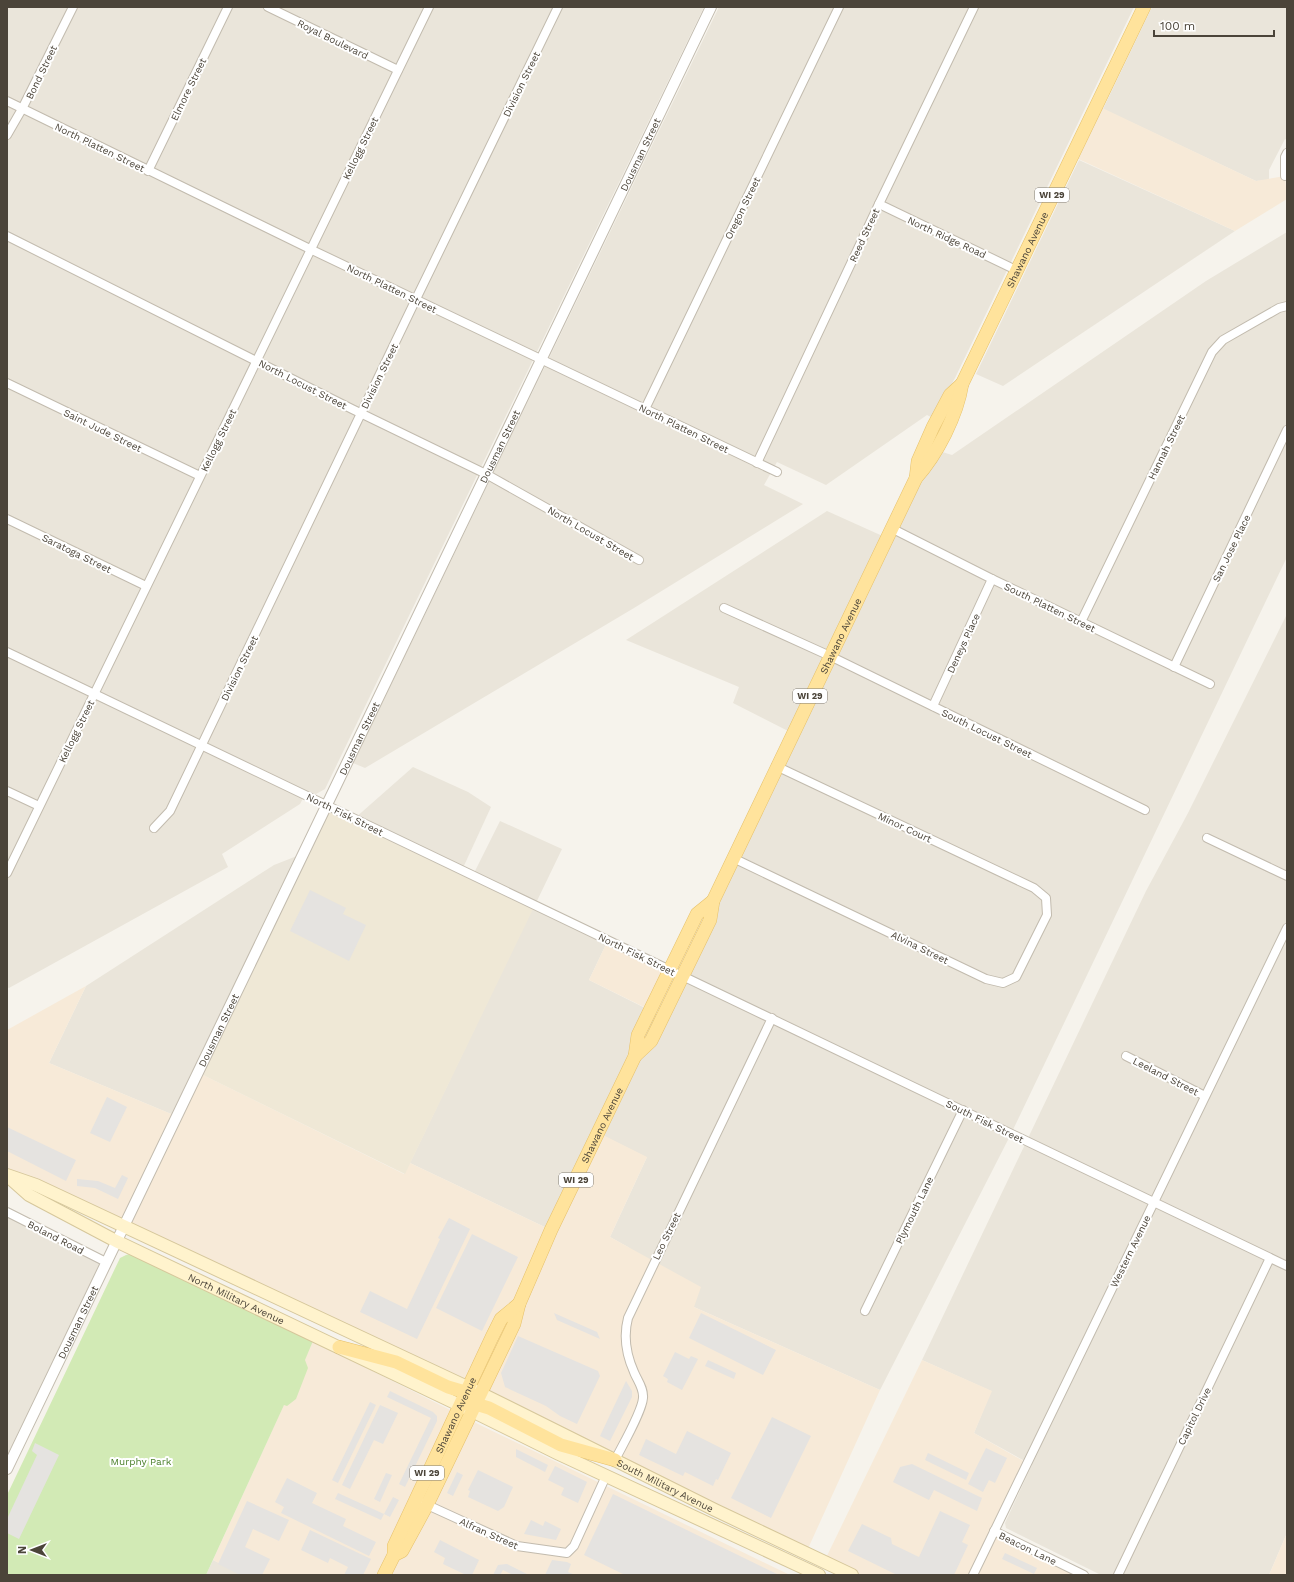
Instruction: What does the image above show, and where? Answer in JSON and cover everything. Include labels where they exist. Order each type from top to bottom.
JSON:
[{"type":"main road","name":"Shawano Avenue","points":[[635,1056],[651,1041],[683,976],[710,920],[713,901],[776,766],[916,478],[927,466],[936,450],[959,399],[962,384],[1144,7]]},
{"type":"main road","name":"Shawano Avenue","points":[[421,1502],[476,1403],[514,1324],[519,1304],[551,1230],[635,1056],[638,1035],[697,914],[713,901]]},
{"type":"main road","name":"North Military Avenue","points":[[7,1176],[36,1185],[466,1390]]},
{"type":"main road","name":"North Military Avenue","points":[[7,1176],[29,1195],[116,1241],[459,1405]]},
{"type":"main road","name":"Shawano Avenue","points":[[384,1575],[394,1555],[402,1551],[459,1405],[501,1319],[519,1304]]},
{"type":"main road","points":[[339,1347],[396,1362],[439,1383],[466,1390],[475,1394],[476,1403]]},
{"type":"main road","points":[[459,1405],[476,1403],[561,1444],[615,1460]]},
{"type":"main road","name":"South Military Avenue","points":[[476,1403],[606,1476],[819,1575]]},
{"type":"main road","name":"South Military Avenue","points":[[615,1460],[715,1510],[852,1575]]},
{"type":"street","name":"Bond Street","points":[[7,135],[22,109],[73,7]]},
{"type":"street","name":"Elmore Street","points":[[148,170],[228,7]]},
{"type":"street","name":"Royal Boulevard","points":[[268,7],[398,70]]},
{"type":"street","name":"Kellogg Street","points":[[7,873],[429,7]]},
{"type":"street","name":"Division Street","points":[[154,828],[170,811],[558,7]]},
{"type":"street","name":"Dousman Street","points":[[7,1469],[711,7]]},
{"type":"street","name":"Oregon Street","points":[[645,409],[839,7]]},
{"type":"street","name":"Reed Street","points":[[757,463],[878,204],[974,7]]},
{"type":"street","name":"North Platten Street","points":[[7,102],[310,249],[777,472]]},
{"type":"street","points":[[1285,176],[1285,157],[1287,153]]},
{"type":"street","name":"North Ridge Road","points":[[878,204],[1016,270]]},
{"type":"street","name":"North Locust Street","points":[[7,236],[486,474],[639,560]]},
{"type":"street","name":"Hannah Street","points":[[1081,622],[1212,352],[1223,340],[1279,308],[1287,306]]},
{"type":"street","name":"Saint Jude Street","points":[[7,383],[200,476]]},
{"type":"street","name":"San Jose Place","points":[[1174,667],[1287,430]]},
{"type":"street","name":"Saratoga Street","points":[[7,519],[146,586]]},
{"type":"street","name":"South Platten Street","points":[[891,528],[992,579],[1210,684]]},
{"type":"street","name":"Deneys Place","points":[[933,706],[992,579]]},
{"type":"street","points":[[724,608],[830,656]]},
{"type":"street","name":"North Fisk Street","points":[[7,652],[683,976]]},
{"type":"street","name":"South Locust Street","points":[[830,656],[1145,810]]},
{"type":"street","name":"Minor Court","points":[[776,766],[1034,888]]},
{"type":"street","points":[[7,790],[39,806]]},
{"type":"street","points":[[1207,838],[1287,876]]},
{"type":"street","name":"Alvina Street","points":[[733,858],[986,979],[1003,983],[1016,977],[1047,915],[1046,898],[1034,888]]},
{"type":"street","name":"Western Avenue","points":[[973,1575],[1287,928]]},
{"type":"street","name":"South Fisk Street","points":[[683,976],[1287,1266]]},
{"type":"street","name":"Leo Street","points":[[615,1460],[640,1408],[643,1398],[642,1389],[631,1366],[626,1349],[626,1328],[631,1308],[772,1018]]},
{"type":"street","name":"Leeland Street","points":[[1126,1056],[1205,1096]]},
{"type":"street","name":"Plymouth Lane","points":[[865,1311],[963,1110]]},
{"type":"street","name":"Boland Road","points":[[7,1212],[106,1262]]},
{"type":"street","name":"Capitol Drive","points":[[1118,1575],[1270,1258]]},
{"type":"street","name":"Alfran Street","points":[[421,1502],[517,1546],[567,1553],[574,1546],[606,1476]]},
{"type":"street","name":"Beacon Lane","points":[[994,1531],[1084,1575]]},
{"type":"shaded area","points":[[7,7],[704,7],[325,789],[316,794],[307,791],[300,804],[222,854],[228,867],[9,988],[7,987]]},
{"type":"shaded area","points":[[719,7],[1134,7],[955,378],[933,418],[927,415],[826,485],[777,462],[764,485],[803,504],[634,608],[365,768],[353,763]]},
{"type":"shaded area","points":[[1152,7],[1287,7],[1287,140],[1285,139],[1269,170],[1269,180],[1256,181],[1103,109]]},
{"type":"shaded area","points":[[1096,105],[1256,181],[1285,176],[1287,199],[1235,231],[1072,156]]},
{"type":"shaded area","points":[[1079,160],[1235,231],[1003,386],[976,374]]},
{"type":"shaded area","points":[[1287,232],[1287,557],[1011,1134],[880,1390],[694,1307],[628,1247],[610,1237],[647,1157],[551,1230],[410,1163],[534,905],[473,875],[500,821],[562,849],[535,905],[608,940],[589,980],[663,1017],[792,733],[733,703],[739,687],[626,640],[827,511],[887,538],[936,450],[952,455],[1206,281]]},
{"type":"shaded area","points":[[1287,614],[1287,1533],[1269,1575],[1101,1575],[1006,1528],[1005,1523],[1032,1465],[974,1433],[991,1391],[922,1360],[1146,891],[1188,813]]},
{"type":"shaded area","points":[[413,767],[468,792],[491,807],[462,870],[354,819]]},
{"type":"shaded area","points":[[326,805],[535,905],[405,1174],[197,1072]]},
{"type":"shaded area","points":[[302,854],[176,1116],[49,1063],[86,986],[274,865]]},
{"type":"shaded area","points":[[310,890],[346,908],[343,914],[366,925],[349,961],[290,931]]},
{"type":"shaded area","points":[[608,940],[670,970],[650,1010],[589,980]]},
{"type":"shaded area","points":[[86,986],[49,1063],[176,1116],[197,1072],[404,1174],[410,1163],[551,1230],[599,1133],[647,1157],[610,1237],[701,1287],[694,1307],[880,1390],[806,1553],[7,1175],[7,1030]]},
{"type":"shaded area","points":[[107,1097],[127,1107],[110,1142],[90,1133]]},
{"type":"shaded area","points":[[7,1127],[76,1160],[66,1181],[7,1151]]},
{"type":"shaded area","points":[[122,1175],[128,1178],[118,1199],[95,1188],[77,1186],[77,1179],[98,1181],[115,1188]]},
{"type":"shaded area","points":[[7,1212],[106,1262],[7,1469]]},
{"type":"shaded area","points":[[449,1218],[470,1229],[417,1339],[360,1312],[370,1291],[407,1309],[440,1239],[438,1238]]},
{"type":"shaded area","points":[[472,1234],[518,1257],[482,1331],[436,1308]]},
{"type":"shaded area","points":[[554,1313],[597,1332],[600,1339],[557,1320]]},
{"type":"shaded area","points":[[701,1313],[776,1350],[763,1375],[689,1338]]},
{"type":"shaded area","points":[[518,1336],[598,1371],[600,1376],[577,1424],[560,1416],[546,1406],[505,1387],[501,1373]]},
{"type":"shaded area","points":[[313,1341],[484,1427],[790,1575],[243,1575],[213,1560]]},
{"type":"shaded area","points":[[675,1352],[689,1359],[691,1356],[698,1359],[682,1390],[667,1382],[668,1379],[663,1376]]},
{"type":"shaded area","points":[[708,1360],[736,1373],[734,1379],[705,1366]]},
{"type":"shaded area","points":[[922,1360],[992,1391],[974,1433],[1027,1463],[994,1531],[1084,1575],[852,1575],[824,1562]]},
{"type":"shaded area","points":[[626,1381],[632,1391],[632,1397],[610,1441],[600,1436]]},
{"type":"shaded area","points":[[390,1391],[433,1412],[437,1416],[437,1421],[405,1487],[399,1484],[431,1418],[387,1397]]},
{"type":"shaded area","points":[[370,1402],[376,1405],[338,1483],[332,1480]]},
{"type":"shaded area","points":[[380,1405],[398,1413],[383,1444],[374,1440],[350,1489],[342,1485]]},
{"type":"shaded area","points":[[772,1417],[811,1436],[771,1518],[731,1498]]},
{"type":"shaded area","points":[[687,1431],[731,1453],[718,1480],[716,1479],[713,1486],[685,1472],[683,1476],[639,1455],[646,1439],[676,1454]]},
{"type":"shaded area","points":[[35,1443],[59,1455],[19,1539],[7,1533],[7,1519],[37,1455],[32,1451]]},
{"type":"shaded area","points":[[986,1448],[1007,1458],[995,1483],[989,1480],[983,1492],[968,1484]]},
{"type":"shaded area","points":[[516,1449],[548,1465],[545,1472],[516,1457]]},
{"type":"shaded area","points":[[928,1453],[969,1473],[966,1480],[925,1460]]},
{"type":"shaded area","points":[[912,1464],[982,1498],[977,1511],[934,1490],[929,1500],[893,1482],[900,1467]]},
{"type":"shaded area","points":[[555,1466],[587,1482],[578,1503],[561,1495],[564,1488],[548,1480]]},
{"type":"shaded area","points":[[478,1470],[513,1487],[504,1507],[498,1511],[468,1497],[470,1491],[468,1490]]},
{"type":"shaded area","points":[[457,1472],[463,1475],[453,1496],[447,1493]]},
{"type":"shaded area","points":[[386,1473],[392,1475],[380,1502],[374,1499]]},
{"type":"shaded area","points":[[287,1478],[317,1493],[312,1503],[346,1519],[343,1526],[376,1542],[369,1556],[281,1513],[284,1507],[275,1502]]},
{"type":"shaded area","points":[[338,1493],[384,1514],[381,1520],[335,1499]]},
{"type":"shaded area","points":[[613,1494],[779,1575],[625,1575],[584,1555]]},
{"type":"shaded area","points":[[393,1497],[399,1500],[390,1517],[384,1514]]},
{"type":"shaded area","points":[[247,1501],[289,1520],[279,1541],[253,1529],[245,1547],[270,1559],[262,1575],[240,1575],[218,1564]]},
{"type":"shaded area","points":[[940,1511],[970,1525],[962,1542],[968,1545],[954,1575],[897,1575],[848,1551],[862,1524],[891,1538],[892,1544],[919,1557]]},
{"type":"shaded area","points":[[531,1520],[543,1526],[545,1521],[561,1529],[556,1540],[524,1534]]},
{"type":"shaded area","points":[[310,1530],[371,1559],[363,1575],[344,1575],[348,1567],[330,1558],[328,1563],[301,1550]]},
{"type":"shaded area","points":[[1287,1533],[1287,1575],[1269,1575]]},
{"type":"shaded area","points":[[440,1540],[479,1560],[472,1575],[466,1575],[443,1564],[445,1558],[434,1552]]},
{"type":"shaded area","points":[[1005,1553],[1037,1568],[1034,1574],[1002,1559]]},
{"type":"shaded area","points":[[213,1560],[243,1575],[206,1575]]},
{"type":"shaded area","points":[[552,1560],[571,1564],[568,1572],[575,1575],[545,1575]]},
{"type":"shaded area","points":[[507,1564],[529,1575],[513,1575],[503,1570],[500,1575],[493,1575],[498,1565]]},
{"type":"green space","name":"Murphy Park","points":[[130,1254],[313,1341],[305,1360],[308,1368],[296,1399],[287,1406],[284,1405],[206,1575],[7,1575],[7,1495],[120,1258]]}]
